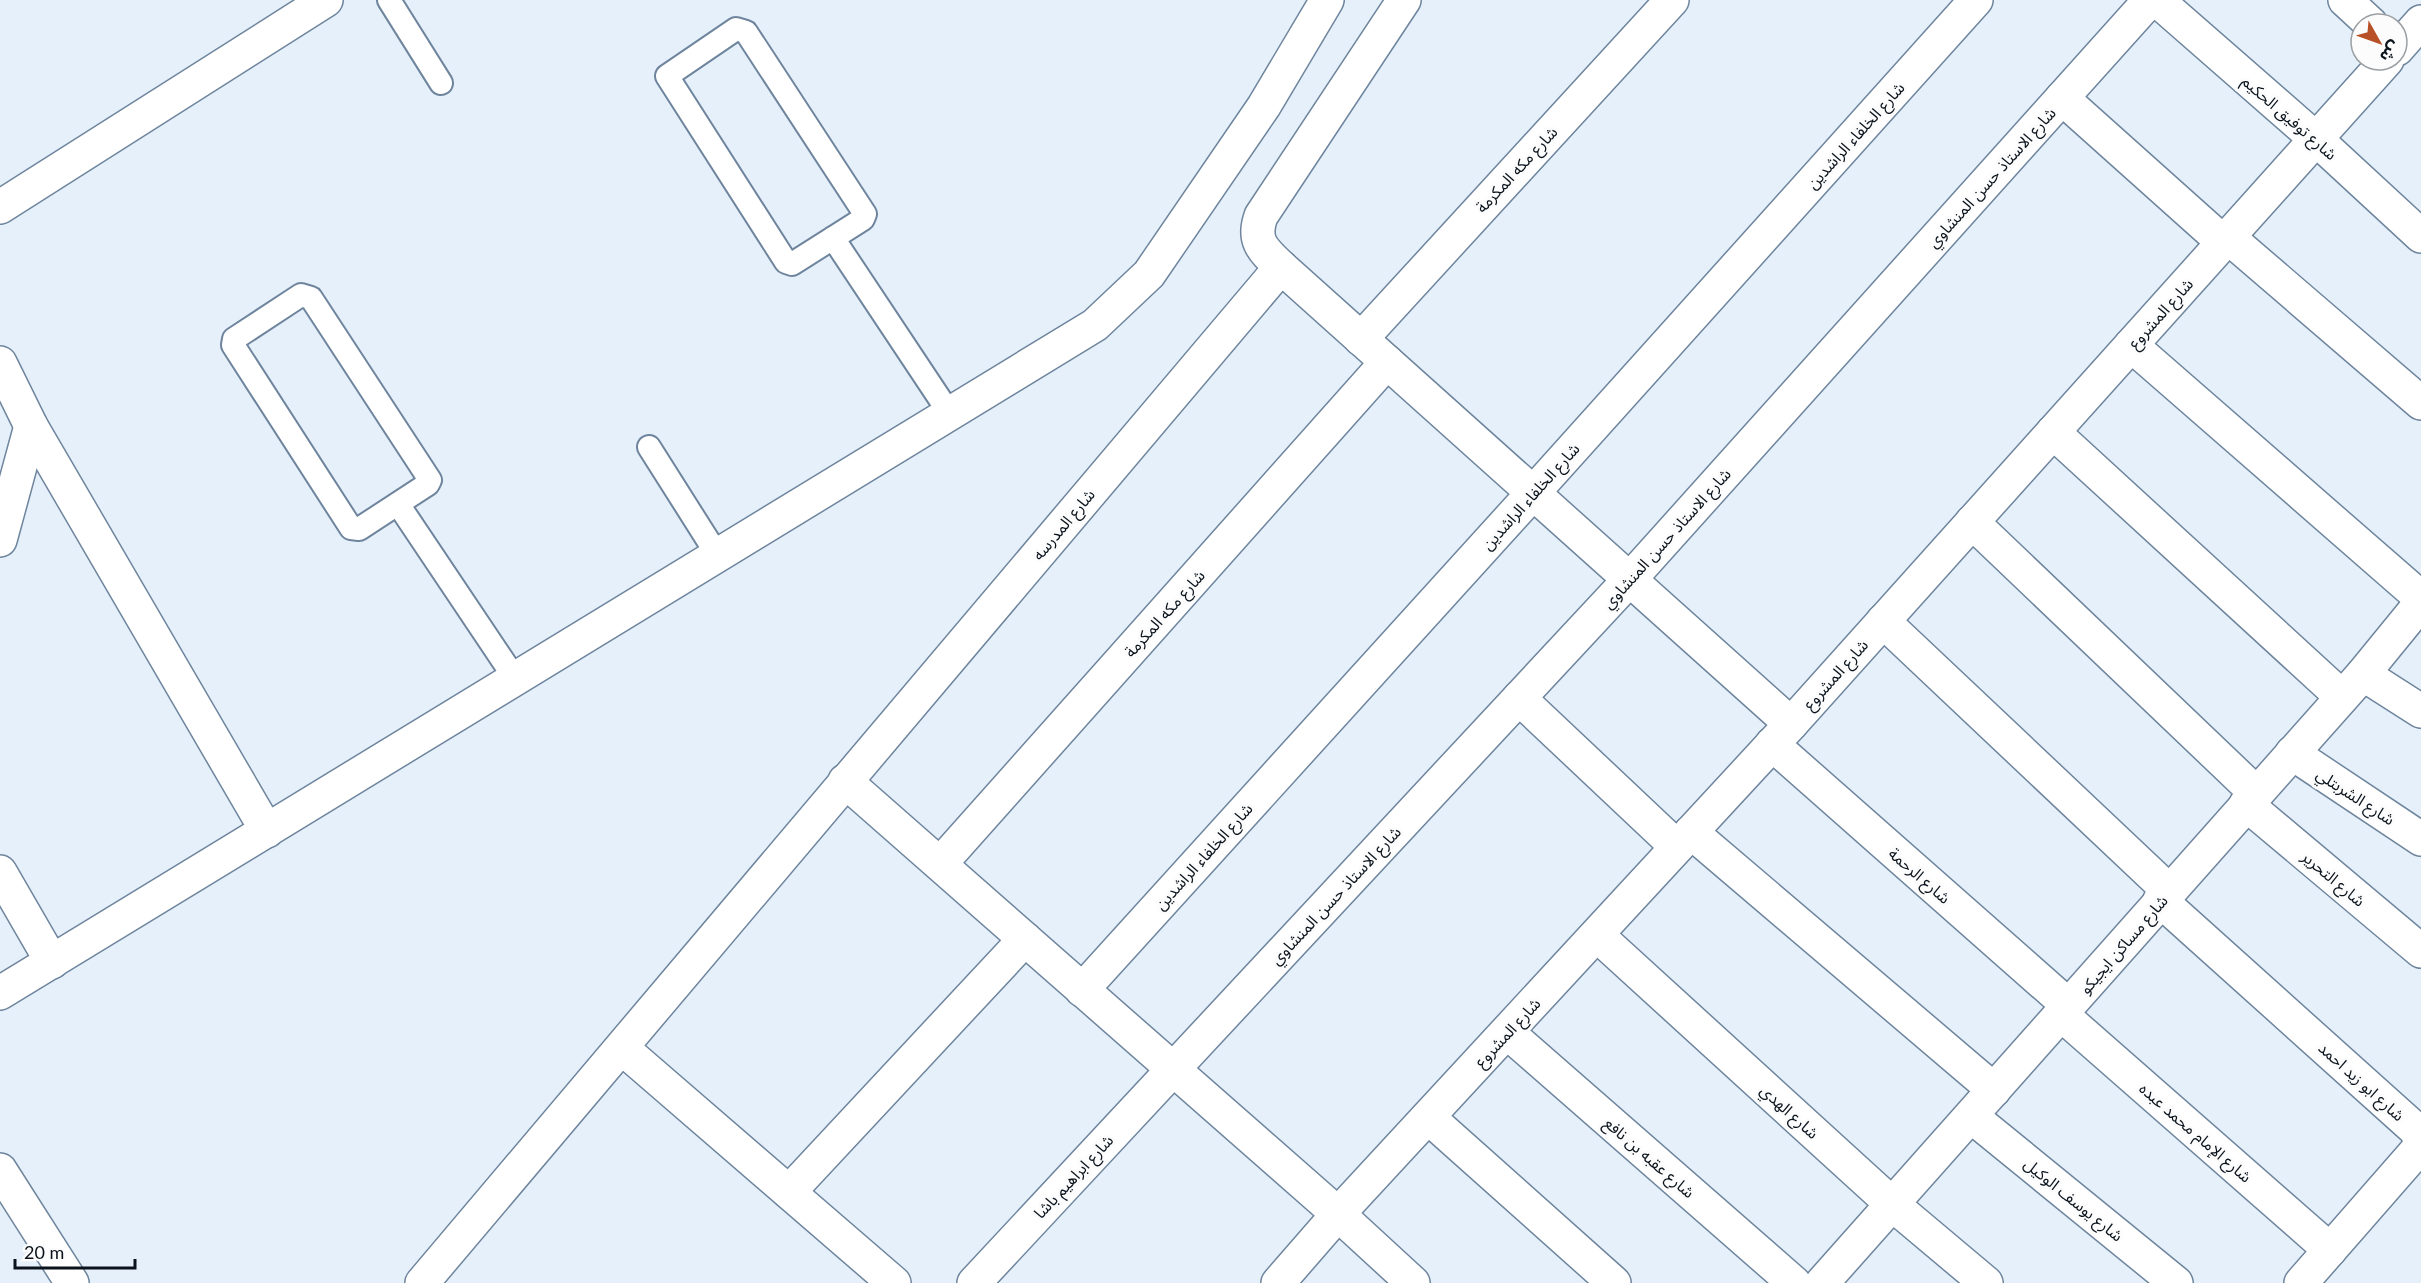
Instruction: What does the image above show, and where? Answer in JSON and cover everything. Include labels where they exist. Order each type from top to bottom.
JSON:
[{"type":"street","points":[[0,207],[326,0]]},
{"type":"street","points":[[0,993],[1095,325],[1149,274],[1263,106],[1328,0]]},
{"type":"street","name":"شارع الرحمة","points":[[1404,0],[1261,216],[1257,236],[1260,245],[1281,267],[1630,579],[1781,734],[2065,1010]]},
{"type":"street","name":"شارع مكه المكرمة","points":[[1361,339],[1672,0]]},
{"type":"street","name":"شارع الخلفاء الراشدين","points":[[1082,990],[1976,0]]},
{"type":"street","name":"شارع الاستاذ حسن المنشاوي","points":[[1173,1069],[1630,579],[2150,0]]},
{"type":"street","name":"شارع توفيق الحكيم","points":[[2157,0],[2316,139],[2421,236]]},
{"type":"street","points":[[2345,0],[2358,12]]},
{"type":"street","name":"شارع المشروع","points":[[1278,1283],[1781,734],[2316,139],[2379,72]]},
{"type":"street","points":[[2062,98],[2226,240],[2421,403]]},
{"type":"street","name":"شارع المدرسه","points":[[422,1283],[1281,267]]},
{"type":"street","points":[[2131,345],[2421,598]]},
{"type":"street","name":"شارع مكه المكرمة","points":[[940,864],[1387,362]]},
{"type":"street","points":[[0,363],[31,426],[267,831]]},
{"type":"street","points":[[0,540],[31,426]]},
{"type":"street","points":[[2053,432],[2352,686],[2421,711]]},
{"type":"street","name":"شارع التحرير","points":[[1972,522],[2251,799],[2421,951]]},
{"type":"street","name":"شارع مساكن ايجيكو","points":[[1822,1283],[2352,686],[2421,603]]},
{"type":"street","name":"شارع ابو زيد احمد","points":[[1883,621],[2164,896],[2416,1130],[2419,1136],[2419,1148],[2301,1283]]},
{"type":"street","points":[[1518,698],[1684,839],[1994,1090]]},
{"type":"street","name":"شارع الشربتلي","points":[[2292,753],[2421,839]]},
{"type":"street","points":[[845,781],[1413,1283]]},
{"type":"street","points":[[0,872],[52,962]]},
{"type":"street","name":"شارع الهدي","points":[[1597,935],[1892,1204],[1986,1283]]},
{"type":"street","points":[[789,1192],[1025,939]]},
{"type":"street","name":"شارع الإمام محمد عبده","points":[[2065,1010],[2330,1250]]},
{"type":"street","name":"شارع عقبه بن نافع","points":[[1507,1032],[1794,1283]]},
{"type":"street","points":[[622,1048],[894,1283]]},
{"type":"street","name":"شارع ابراهيم باشا","points":[[974,1283],[1173,1069]]},
{"type":"street","name":"شارع يوسف الوكيل","points":[[1971,1116],[2176,1283]]},
{"type":"street","points":[[1428,1117],[1614,1283]]},
{"type":"street","points":[[0,1170],[72,1283]]},
{"type":"lane","points":[[389,0],[441,83]]},
{"type":"lane","points":[[736,29],[746,32],[865,214],[863,219],[833,238],[792,264],[786,262],[669,82],[668,73],[736,29]]},
{"type":"lane","points":[[833,238],[950,414]]},
{"type":"lane","points":[[302,295],[311,298],[430,480],[428,484],[398,504],[359,529],[351,528],[234,347],[232,342],[234,339],[302,295]]},
{"type":"lane","points":[[649,447],[718,556]]},
{"type":"lane","points":[[398,504],[516,680]]}]
